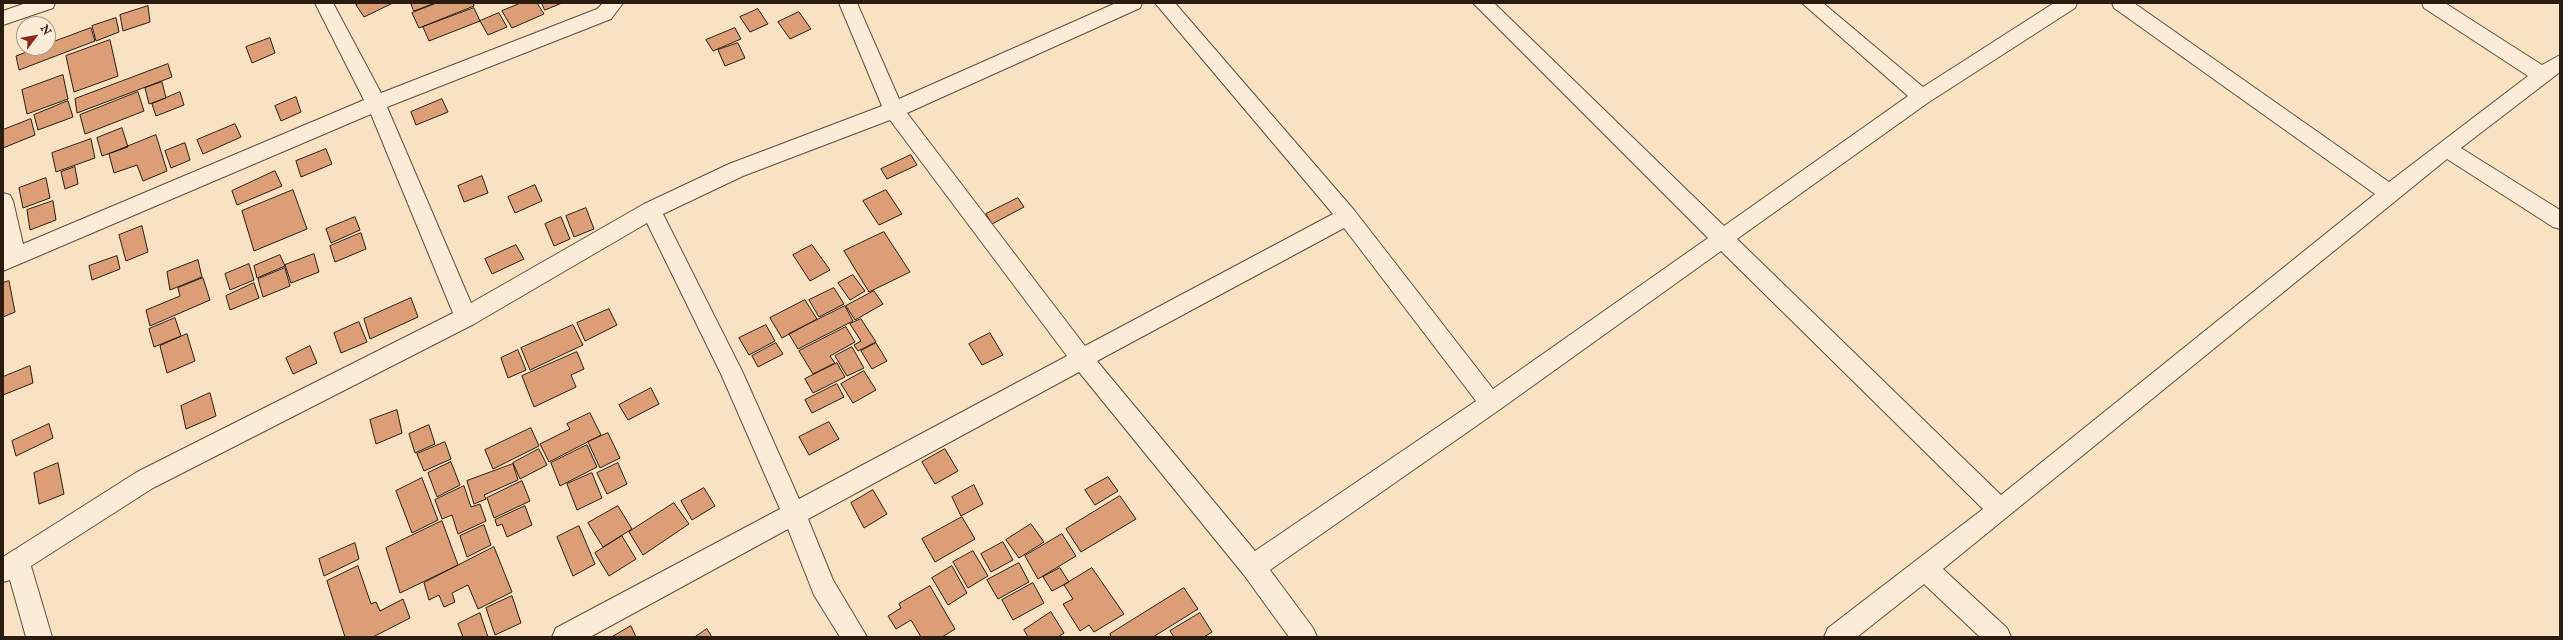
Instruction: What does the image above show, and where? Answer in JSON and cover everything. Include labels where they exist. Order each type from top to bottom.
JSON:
[{"type":"street","points":[[3,18],[46,3]]},
{"type":"street","points":[[324,3],[376,102],[466,316]]},
{"type":"street","points":[[3,201],[9,259],[376,102],[604,14],[614,3]]},
{"type":"street","points":[[848,3],[894,110],[1082,358],[1253,567],[1304,637]]},
{"type":"street","points":[[39,637],[11,567],[145,480],[466,316],[650,210],[736,170],[894,110],[1133,3]]},
{"type":"street","points":[[1164,3],[1347,216],[1491,403]]},
{"type":"street","points":[[1482,3],[2000,510]]},
{"type":"street","points":[[1811,3],[1922,97]]},
{"type":"street","points":[[1253,567],[1491,403],[1922,97],[2068,3]]},
{"type":"street","points":[[2121,3],[2389,193]]},
{"type":"street","points":[[2431,3],[2543,76]]},
{"type":"street","points":[[1837,637],[2000,510],[2389,193],[2560,62]]},
{"type":"street","points":[[2446,148],[2560,221]]},
{"type":"street","points":[[650,210],[732,373],[794,514],[823,587],[854,637]]},
{"type":"street","points":[[564,637],[1347,216]]},
{"type":"street","points":[[1925,568],[1998,637]]},
{"type":"building","points":[[360,3],[393,3],[364,17],[356,5]]},
{"type":"building","points":[[411,3],[435,3],[414,11]]},
{"type":"building","points":[[437,3],[473,3],[474,6],[419,28],[412,13]]},
{"type":"building","points":[[521,3],[537,3],[544,14],[512,28],[502,11]]},
{"type":"building","points":[[542,3],[562,3],[545,10]]},
{"type":"building","points":[[148,6],[150,22],[123,31],[120,15]]},
{"type":"building","points":[[474,8],[480,21],[429,41],[423,27]]},
{"type":"building","points":[[758,9],[768,24],[750,32],[740,17]]},
{"type":"building","points":[[799,12],[811,29],[790,39],[778,22]]},
{"type":"building","points":[[499,13],[507,27],[488,35],[480,21]]},
{"type":"building","points":[[116,18],[119,32],[96,41],[92,26]]},
{"type":"building","points":[[91,28],[95,41],[56,56],[56,41]]},
{"type":"building","points":[[735,28],[741,39],[713,51],[706,40]]},
{"type":"building","points":[[270,38],[275,53],[252,63],[246,47]]},
{"type":"building","points":[[110,40],[118,76],[74,92],[66,56]]},
{"type":"building","points":[[738,43],[745,58],[725,66],[718,50]]},
{"type":"building","points":[[16,56],[56,56],[19,70]]},
{"type":"building","points":[[168,64],[172,77],[77,113],[75,99]]},
{"type":"building","points":[[63,75],[68,99],[27,114],[22,90]]},
{"type":"building","points":[[162,82],[166,98],[149,104],[145,88]]},
{"type":"building","points":[[138,92],[144,111],[85,134],[80,115]]},
{"type":"building","points":[[180,92],[184,105],[156,116],[152,104]]},
{"type":"building","points":[[296,97],[301,112],[281,121],[275,106]]},
{"type":"building","points":[[442,99],[448,112],[416,125],[411,112]]},
{"type":"building","points":[[68,101],[73,117],[38,130],[34,115]]},
{"type":"building","points":[[31,119],[35,135],[3,148],[3,130]]},
{"type":"building","points":[[235,124],[241,137],[203,154],[197,140]]},
{"type":"building","points":[[122,128],[128,147],[102,156],[97,138]]},
{"type":"building","points":[[156,135],[167,171],[143,181],[137,165],[114,173],[109,154]]},
{"type":"building","points":[[91,139],[95,158],[56,172],[52,153]]},
{"type":"building","points":[[185,143],[190,160],[171,168],[165,151]]},
{"type":"building","points":[[326,149],[332,164],[301,177],[296,161]]},
{"type":"building","points":[[911,155],[917,165],[887,179],[881,169]]},
{"type":"building","points":[[75,167],[78,184],[65,189],[61,172]]},
{"type":"building","points":[[275,171],[282,186],[237,205],[232,191]]},
{"type":"building","points":[[482,176],[488,193],[464,202],[458,186]]},
{"type":"building","points":[[46,178],[50,198],[23,208],[19,188]]},
{"type":"building","points":[[535,185],[542,201],[515,213],[508,197]]},
{"type":"building","points":[[293,190],[307,229],[254,251],[242,211]]},
{"type":"building","points":[[886,190],[902,214],[879,225],[863,201]]},
{"type":"building","points":[[1018,198],[1024,207],[992,224],[986,214]]},
{"type":"building","points":[[53,201],[56,220],[30,230],[27,210]]},
{"type":"building","points":[[586,208],[594,229],[574,237],[566,216]]},
{"type":"building","points":[[355,217],[360,230],[331,243],[326,229]]},
{"type":"building","points":[[561,217],[570,239],[554,246],[545,224]]},
{"type":"building","points":[[142,226],[148,252],[126,261],[119,235]]},
{"type":"building","points":[[884,232],[910,272],[869,292],[844,251]]},
{"type":"building","points":[[361,233],[366,249],[335,262],[330,246]]},
{"type":"building","points":[[516,245],[524,259],[492,274],[485,259]]},
{"type":"building","points":[[812,245],[830,270],[810,281],[793,255]]},
{"type":"building","points":[[314,254],[319,272],[291,283],[285,265]]},
{"type":"building","points":[[280,255],[285,266],[257,278],[254,266]]},
{"type":"building","points":[[117,256],[120,269],[92,280],[89,266]]},
{"type":"building","points":[[198,260],[202,277],[170,290],[167,272]]},
{"type":"building","points":[[249,264],[254,280],[230,290],[225,274]]},
{"type":"building","points":[[285,268],[290,286],[263,297],[258,279]]},
{"type":"building","points":[[853,275],[865,291],[850,300],[838,283]]},
{"type":"building","points":[[203,278],[210,300],[150,326],[146,310],[180,296],[178,288]]},
{"type":"building","points":[[9,281],[15,312],[3,317],[3,283]]},
{"type":"building","points":[[254,283],[259,298],[230,310],[226,296]]},
{"type":"building","points":[[834,288],[844,304],[819,317],[809,300]]},
{"type":"building","points":[[874,291],[883,304],[855,320],[846,306]]},
{"type":"building","points":[[411,298],[418,317],[370,339],[364,319]]},
{"type":"building","points":[[805,300],[817,319],[782,338],[770,318]]},
{"type":"building","points":[[845,306],[853,321],[798,349],[789,334]]},
{"type":"building","points":[[609,309],[617,325],[585,341],[577,323]]},
{"type":"building","points":[[175,318],[181,336],[154,347],[149,329]]},
{"type":"building","points":[[861,319],[876,342],[858,351],[854,345],[861,341],[850,324]]},
{"type":"building","points":[[359,322],[367,342],[341,353],[334,333]]},
{"type":"building","points":[[573,325],[583,345],[530,370],[521,348]]},
{"type":"building","points":[[766,325],[775,341],[749,355],[739,338]]},
{"type":"building","points":[[846,327],[855,342],[830,356],[835,363],[813,374],[799,351]]},
{"type":"building","points":[[990,333],[1003,355],[982,365],[969,344]]},
{"type":"building","points":[[187,334],[195,361],[167,373],[160,346]]},
{"type":"building","points":[[776,343],[783,354],[758,367],[752,356]]},
{"type":"building","points":[[876,343],[887,361],[872,369],[861,351]]},
{"type":"building","points":[[310,346],[317,363],[293,374],[286,358]]},
{"type":"building","points":[[852,347],[864,368],[847,376],[835,356]]},
{"type":"building","points":[[518,350],[526,370],[508,378],[501,358]]},
{"type":"building","points":[[577,352],[584,369],[571,375],[576,387],[534,407],[522,376]]},
{"type":"building","points":[[837,363],[845,377],[813,393],[805,379]]},
{"type":"building","points":[[30,366],[33,383],[3,395],[3,377]]},
{"type":"building","points":[[864,371],[876,390],[853,403],[841,384]]},
{"type":"building","points":[[837,384],[844,397],[812,413],[805,400]]},
{"type":"building","points":[[651,388],[659,404],[628,420],[619,405]]},
{"type":"building","points":[[210,393],[216,416],[186,429],[181,406]]},
{"type":"building","points":[[397,410],[402,433],[376,444],[370,420]]},
{"type":"building","points":[[590,413],[601,435],[549,462],[540,444],[570,429],[567,424]]},
{"type":"building","points":[[829,422],[839,439],[809,455],[799,437]]},
{"type":"building","points":[[49,424],[53,438],[16,456],[12,441]]},
{"type":"building","points":[[429,425],[435,444],[415,453],[409,434]]},
{"type":"building","points":[[531,428],[539,446],[493,469],[485,450]]},
{"type":"building","points":[[608,433],[620,458],[600,468],[588,442]]},
{"type":"building","points":[[445,442],[451,459],[424,471],[417,454]]},
{"type":"building","points":[[587,445],[597,467],[560,486],[551,463]]},
{"type":"building","points":[[539,449],[547,465],[520,479],[513,463]]},
{"type":"building","points":[[945,449],[958,471],[935,484],[922,462]]},
{"type":"building","points":[[451,462],[460,485],[437,497],[428,473]]},
{"type":"building","points":[[58,463],[64,494],[39,504],[34,473]]},
{"type":"building","points":[[618,463],[627,484],[607,494],[597,473]]},
{"type":"building","points":[[513,464],[518,480],[484,495],[486,499],[474,504],[467,481]]},
{"type":"building","points":[[592,473],[602,498],[577,510],[567,484]]},
{"type":"building","points":[[1108,477],[1118,491],[1095,505],[1085,490]]},
{"type":"building","points":[[422,478],[438,520],[412,533],[396,491]]},
{"type":"building","points":[[522,481],[530,501],[494,518],[487,498]]},
{"type":"building","points":[[974,485],[983,504],[961,516],[952,497]]},
{"type":"building","points":[[464,486],[471,507],[480,504],[486,521],[458,534],[452,515],[442,519],[435,500]]},
{"type":"building","points":[[704,488],[715,506],[692,520],[681,501]]},
{"type":"building","points":[[873,490],[887,514],[864,528],[851,503]]},
{"type":"building","points":[[1120,496],[1136,519],[1081,552],[1066,529]]},
{"type":"building","points":[[674,503],[689,524],[643,555],[629,532]]},
{"type":"building","points":[[525,506],[532,525],[507,537],[502,524],[497,526],[495,520]]},
{"type":"building","points":[[618,506],[632,529],[603,547],[588,523]]},
{"type":"building","points":[[962,517],[975,539],[935,562],[922,539]]},
{"type":"building","points":[[442,521],[458,565],[400,593],[386,548]]},
{"type":"building","points":[[1031,524],[1044,542],[1019,558],[1006,540]]},
{"type":"building","points":[[484,525],[491,545],[467,557],[460,536]]},
{"type":"building","points":[[579,526],[595,564],[573,576],[557,537]]},
{"type":"building","points":[[1062,534],[1076,556],[1038,579],[1025,556]]},
{"type":"building","points":[[622,536],[636,559],[609,576],[595,553]]},
{"type":"building","points":[[1003,542],[1013,560],[991,572],[981,554]]},
{"type":"building","points":[[355,543],[359,559],[324,576],[319,559]]},
{"type":"building","points":[[494,547],[512,592],[478,609],[468,585],[452,593],[455,602],[444,607],[439,595],[429,600],[424,583]]},
{"type":"building","points":[[973,551],[988,576],[968,588],[953,562]]},
{"type":"building","points":[[1019,563],[1029,582],[998,599],[987,580]]},
{"type":"building","points":[[358,566],[371,604],[376,602],[380,611],[403,599],[410,618],[373,637],[345,637],[327,581]]},
{"type":"building","points":[[952,566],[967,593],[948,605],[932,578]]},
{"type":"building","points":[[1060,568],[1069,582],[1052,591],[1043,577]]},
{"type":"building","points":[[1092,568],[1124,614],[1094,632],[1089,625],[1080,631],[1063,604],[1073,599],[1064,585]]},
{"type":"building","points":[[1033,583],[1044,603],[1013,620],[1002,600]]},
{"type":"building","points":[[930,586],[955,629],[942,637],[921,637],[911,620],[896,629],[888,616],[901,608],[899,604]]},
{"type":"building","points":[[1184,588],[1198,609],[1153,637],[1111,637],[1110,634]]},
{"type":"building","points":[[512,596],[521,623],[495,635],[486,608]]},
{"type":"building","points":[[1051,612],[1064,633],[1058,637],[1028,637],[1024,630]]},
{"type":"building","points":[[480,613],[488,637],[463,637],[458,624]]},
{"type":"building","points":[[1200,613],[1212,632],[1204,637],[1174,637],[1170,631]]},
{"type":"building","points":[[631,626],[636,637],[612,637]]},
{"type":"building","points":[[707,629],[712,637],[695,637]]}]
